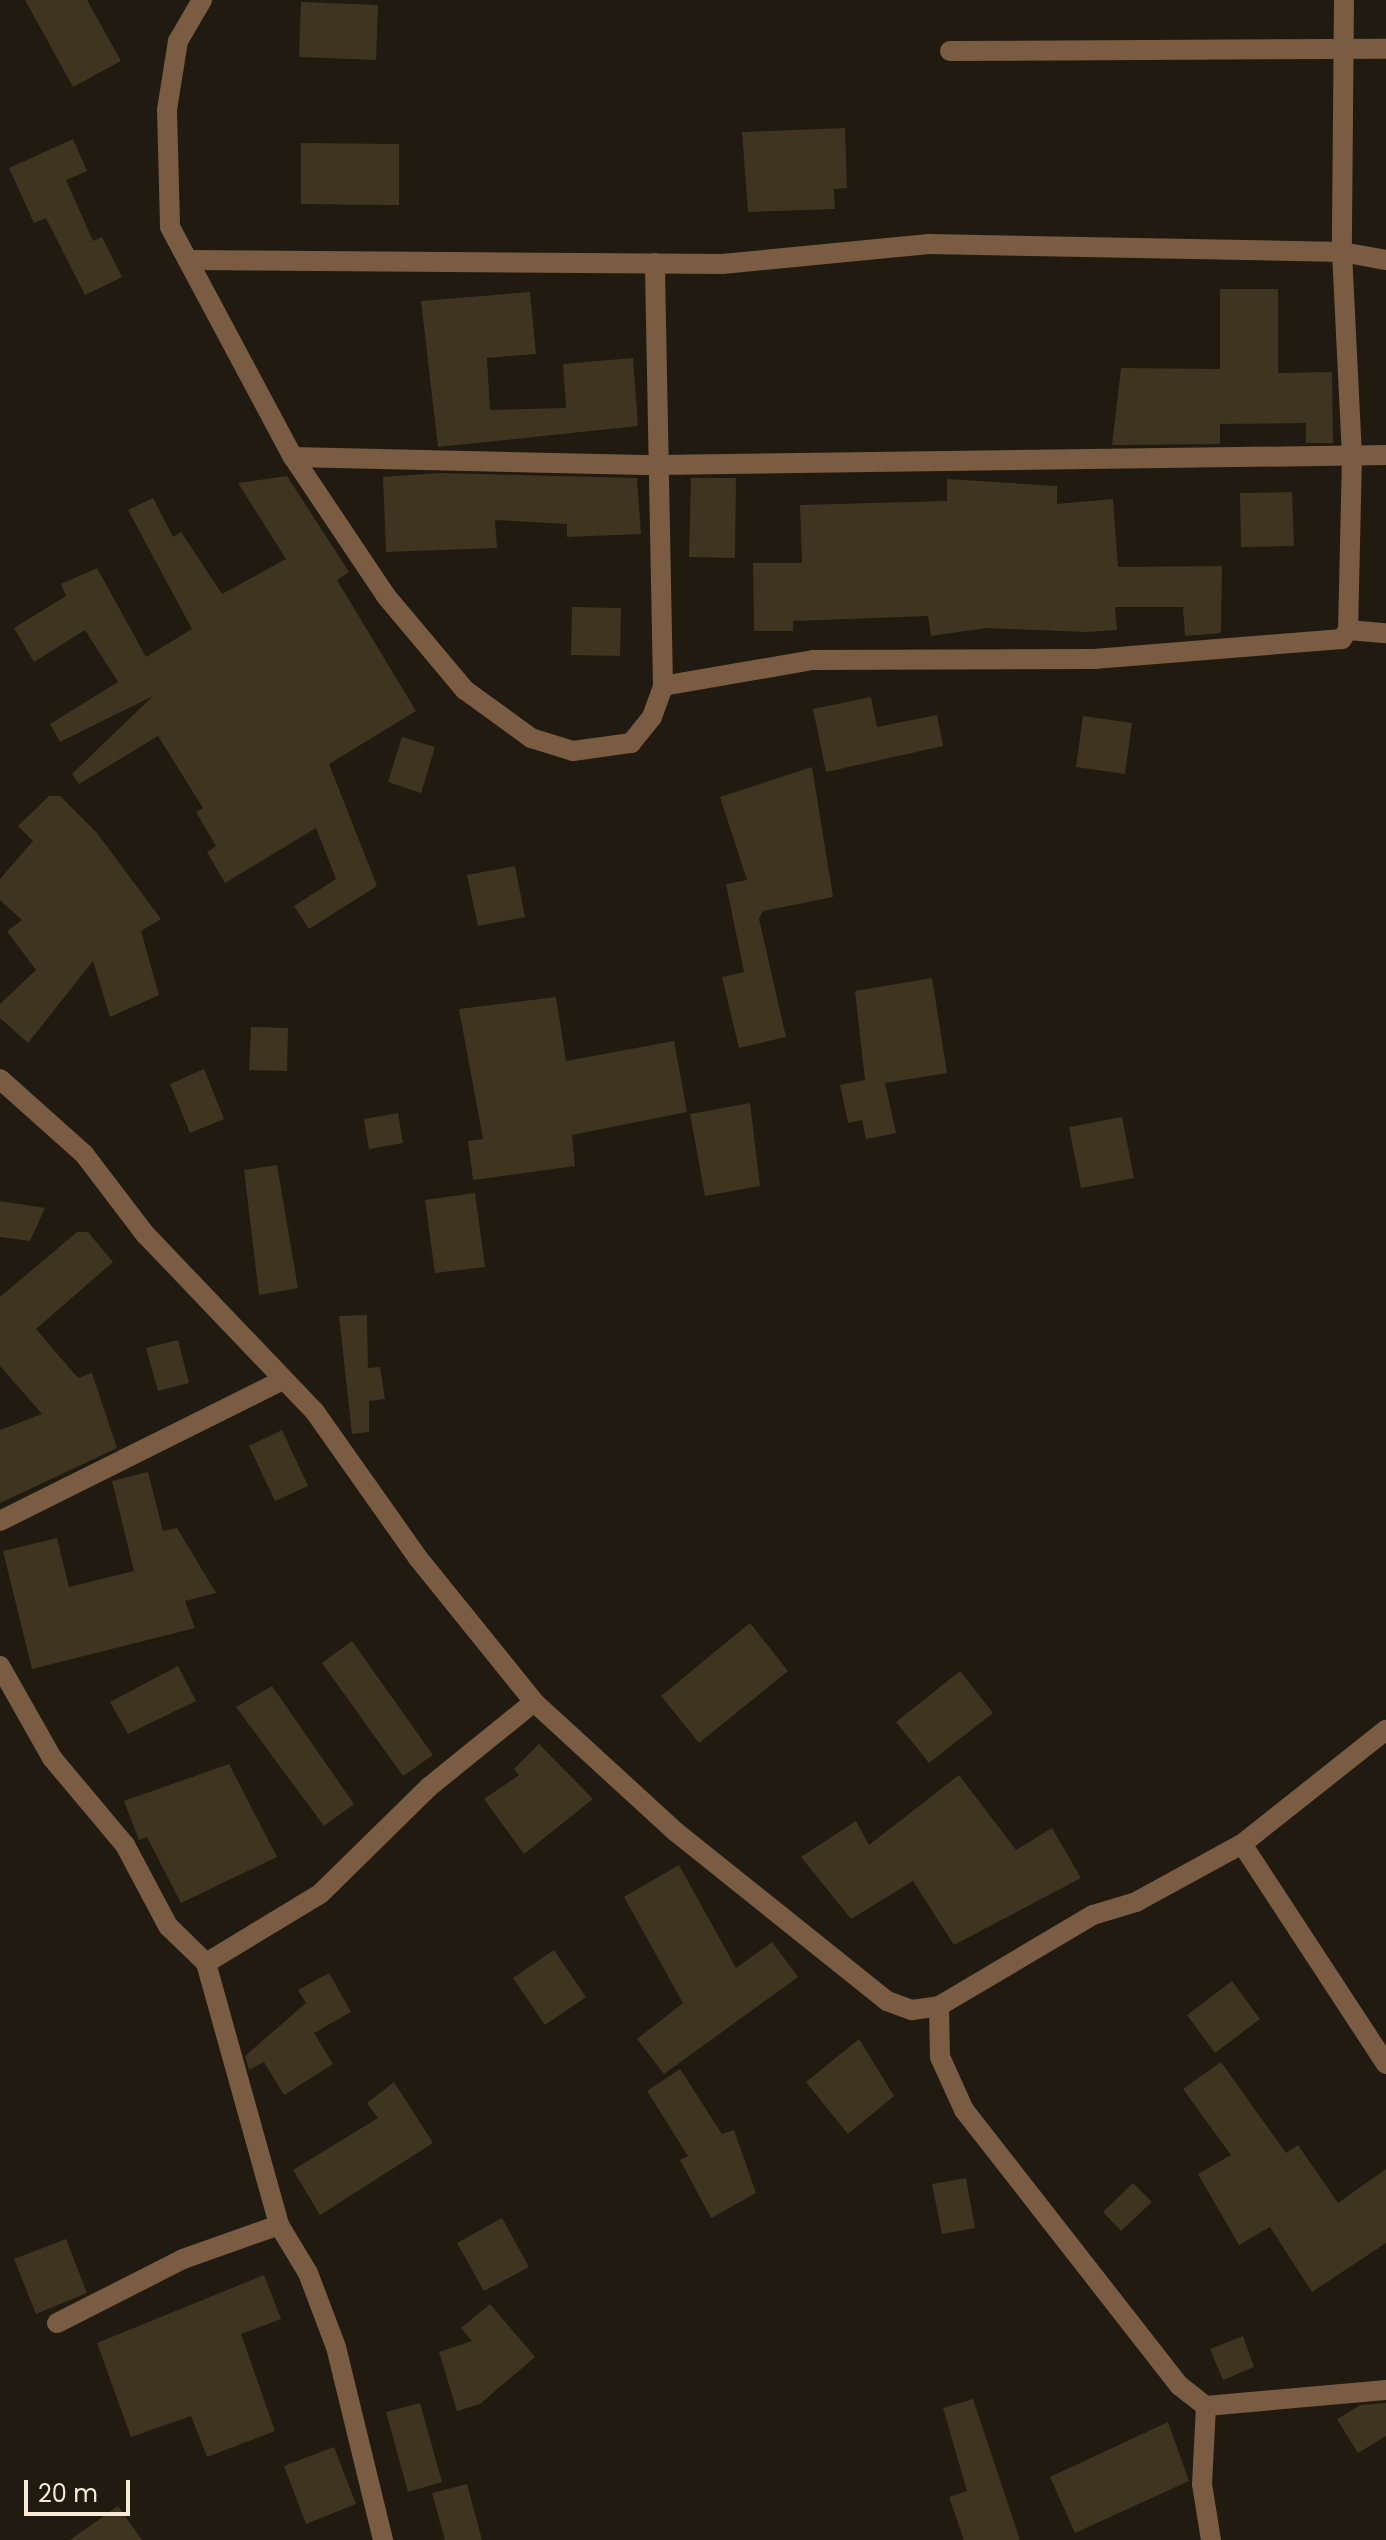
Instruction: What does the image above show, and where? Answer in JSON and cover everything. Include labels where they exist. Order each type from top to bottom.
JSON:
[{"type":"street","points":[[1344,0],[1342,252],[1352,456],[1348,630]]},
{"type":"street","points":[[195,2],[178,41],[163,173],[170,227],[293,457],[386,596],[455,678],[531,738],[573,751],[631,743],[652,717],[663,686],[656,465],[655,263]]},
{"type":"street","points":[[950,51],[1386,49]]},
{"type":"street","points":[[188,260],[655,263],[929,244],[1342,252],[1386,260]]},
{"type":"street","points":[[293,457],[656,465],[1386,455]]},
{"type":"street","points":[[663,686],[813,660],[1094,659],[1328,644],[1348,630],[1386,633]]},
{"type":"street","points":[[0,1079],[84,1154],[145,1234],[281,1381],[315,1412],[418,1558],[534,1702],[825,1954],[887,2001],[912,2010],[939,2006],[1093,1915],[1136,1902],[1242,1844],[1386,1730]]},
{"type":"street","points":[[0,1521],[281,1381]]},
{"type":"street","points":[[0,1666],[52,1758],[125,1845],[168,1926],[206,1963],[279,2225],[308,2273],[336,2347],[383,2540]]},
{"type":"street","points":[[206,1963],[320,1894],[429,1787],[534,1702]]},
{"type":"street","points":[[1242,1844],[1386,2064]]},
{"type":"street","points":[[939,2006],[940,2057],[964,2110],[1180,2386],[1206,2406],[1386,2390]]},
{"type":"street","points":[[57,2323],[183,2259],[279,2225]]},
{"type":"street","points":[[1206,2406],[1202,2484],[1211,2540]]},
{"type":"building","points":[[25,0],[87,0],[121,61],[73,87]]},
{"type":"building","points":[[301,2],[378,5],[376,60],[299,57]]},
{"type":"building","points":[[845,128],[847,188],[834,189],[835,209],[748,212],[742,132]]},
{"type":"building","points":[[73,139],[87,171],[66,180],[93,241],[102,237],[122,277],[85,295],[46,218],[34,223],[9,168]]},
{"type":"building","points":[[301,143],[399,144],[399,205],[301,204]]},
{"type":"building","points":[[1220,289],[1278,289],[1278,373],[1332,372],[1333,443],[1306,443],[1306,423],[1220,424],[1220,444],[1112,445],[1121,368],[1220,369]]},
{"type":"building","points":[[530,292],[536,354],[487,358],[490,410],[566,408],[563,364],[633,358],[638,426],[438,447],[421,301]]},
{"type":"building","points":[[440,473],[637,478],[641,534],[567,537],[567,524],[495,520],[497,548],[386,552],[383,477]]},
{"type":"building","points":[[287,476],[349,572],[337,580],[416,711],[329,764],[377,886],[309,929],[294,906],[336,879],[316,828],[225,883],[207,852],[216,846],[196,812],[203,808],[158,736],[79,784],[72,774],[153,696],[60,742],[50,724],[118,682],[85,630],[34,662],[14,628],[66,596],[61,584],[97,568],[146,657],[192,629],[128,510],[153,498],[173,537],[181,532],[222,594],[286,559],[238,483]]},
{"type":"building","points":[[691,478],[736,478],[735,558],[689,557]]},
{"type":"building","points":[[947,479],[1057,486],[1057,504],[1113,499],[1118,567],[1222,566],[1221,633],[1185,636],[1183,607],[1115,607],[1117,630],[1087,632],[986,628],[931,636],[928,616],[793,621],[793,631],[754,631],[753,563],[802,563],[800,505],[947,501]]},
{"type":"building","points":[[1292,492],[1294,546],[1241,547],[1240,493]]},
{"type":"building","points":[[572,607],[621,608],[620,656],[571,655]]},
{"type":"building","points":[[871,697],[877,727],[937,715],[943,746],[826,772],[813,709]]},
{"type":"building","points":[[1083,716],[1132,723],[1125,774],[1076,767]]},
{"type":"building","points":[[402,737],[435,747],[421,793],[388,782]]},
{"type":"building","points":[[812,767],[833,897],[763,911],[759,919],[786,1037],[739,1048],[722,977],[744,972],[726,884],[747,880],[720,797]]},
{"type":"building","points":[[49,796],[60,796],[97,833],[161,919],[141,931],[159,995],[110,1017],[93,961],[28,1043],[0,1018],[0,1004],[36,970],[7,931],[22,920],[0,900],[0,879],[33,841],[18,826]]},
{"type":"building","points":[[515,866],[525,917],[478,926],[467,875]]},
{"type":"building","points":[[932,978],[947,1073],[885,1083],[896,1133],[866,1139],[862,1120],[848,1123],[840,1085],[865,1080],[855,991]]},
{"type":"building","points":[[556,997],[566,1061],[674,1041],[687,1112],[572,1135],[575,1166],[473,1180],[468,1141],[483,1139],[459,1009]]},
{"type":"building","points":[[251,1027],[288,1028],[287,1071],[249,1070]]},
{"type":"building","points":[[204,1069],[224,1119],[190,1133],[170,1084]]},
{"type":"building","points":[[750,1103],[760,1186],[705,1196],[690,1114]]},
{"type":"building","points":[[398,1113],[403,1143],[369,1149],[364,1119]]},
{"type":"building","points":[[1122,1117],[1134,1178],[1081,1188],[1069,1127]]},
{"type":"building","points":[[277,1165],[298,1288],[259,1295],[244,1170]]},
{"type":"building","points":[[475,1193],[485,1267],[435,1273],[425,1200]]},
{"type":"building","points":[[0,1201],[45,1208],[30,1241],[0,1237]]},
{"type":"building","points":[[77,1232],[88,1232],[113,1262],[36,1329],[78,1378],[92,1373],[117,1448],[0,1503],[0,1430],[42,1414],[0,1366],[0,1297]]},
{"type":"building","points":[[367,1315],[368,1368],[380,1367],[385,1399],[369,1401],[369,1432],[352,1434],[339,1316]]},
{"type":"building","points":[[178,1340],[189,1383],[158,1391],[146,1348]]},
{"type":"building","points":[[282,1430],[308,1486],[275,1501],[249,1446]]},
{"type":"building","points":[[148,1472],[163,1531],[177,1528],[216,1593],[185,1601],[195,1628],[32,1669],[3,1551],[57,1538],[69,1587],[134,1571],[112,1481]]},
{"type":"building","points":[[750,1623],[788,1671],[699,1743],[661,1696]]},
{"type":"building","points":[[352,1641],[433,1755],[403,1776],[322,1663]]},
{"type":"building","points":[[178,1666],[196,1701],[128,1734],[110,1702]]},
{"type":"building","points":[[960,1671],[993,1713],[929,1763],[896,1722]]},
{"type":"building","points":[[272,1686],[354,1804],[324,1826],[236,1707]]},
{"type":"building","points":[[539,1744],[593,1799],[524,1854],[484,1799],[519,1775],[514,1769]]},
{"type":"building","points":[[229,1764],[277,1857],[181,1903],[147,1837],[139,1840],[124,1801]]},
{"type":"building","points":[[959,1775],[1016,1850],[1052,1828],[1081,1878],[954,1945],[913,1881],[851,1919],[801,1857],[856,1821],[869,1845]]},
{"type":"building","points":[[679,1865],[736,1968],[772,1942],[798,1977],[664,2074],[637,2039],[683,2003],[624,1897]]},
{"type":"building","points":[[554,1950],[586,1997],[545,2025],[513,1978]]},
{"type":"building","points":[[329,1973],[351,2012],[314,2033],[333,2064],[284,2095],[264,2062],[249,2070],[245,2056],[306,2003],[298,1990]]},
{"type":"building","points":[[1232,1981],[1260,2019],[1215,2053],[1187,2015]]},
{"type":"building","points":[[859,2039],[894,2096],[848,2134],[806,2082]]},
{"type":"building","points":[[1221,2062],[1286,2153],[1298,2145],[1338,2203],[1386,2169],[1386,2243],[1312,2292],[1270,2227],[1239,2245],[1198,2174],[1231,2155],[1183,2089]]},
{"type":"building","points":[[680,2069],[722,2134],[734,2130],[756,2193],[711,2218],[680,2160],[688,2156],[647,2091]]},
{"type":"building","points":[[394,2082],[433,2143],[320,2215],[293,2170],[378,2118],[367,2103]]},
{"type":"building","points":[[966,2178],[975,2228],[942,2234],[932,2184]]},
{"type":"building","points":[[1133,2183],[1152,2202],[1121,2231],[1103,2212]]},
{"type":"building","points":[[502,2218],[529,2267],[484,2291],[457,2243]]},
{"type":"building","points":[[66,2239],[87,2293],[36,2314],[14,2259]]},
{"type":"building","points":[[264,2275],[281,2319],[241,2334],[275,2431],[207,2457],[191,2416],[131,2437],[97,2343]]},
{"type":"building","points":[[490,2304],[535,2357],[480,2404],[457,2411],[439,2352],[472,2341],[461,2328]]},
{"type":"building","points":[[1243,2336],[1254,2367],[1223,2380],[1210,2349]]},
{"type":"building","points":[[973,2399],[1020,2540],[964,2540],[949,2497],[967,2491],[943,2408]]},
{"type":"building","points":[[420,2403],[442,2482],[408,2492],[386,2412]]},
{"type":"building","points":[[1386,2403],[1386,2436],[1358,2453],[1337,2419],[1361,2405]]},
{"type":"building","points":[[1168,2422],[1189,2481],[1075,2533],[1050,2477]]},
{"type":"building","points":[[334,2447],[356,2504],[306,2524],[284,2466]]},
{"type":"building","points":[[467,2484],[482,2540],[445,2540],[432,2493]]},
{"type":"building","points":[[118,2506],[142,2540],[70,2540]]}]
